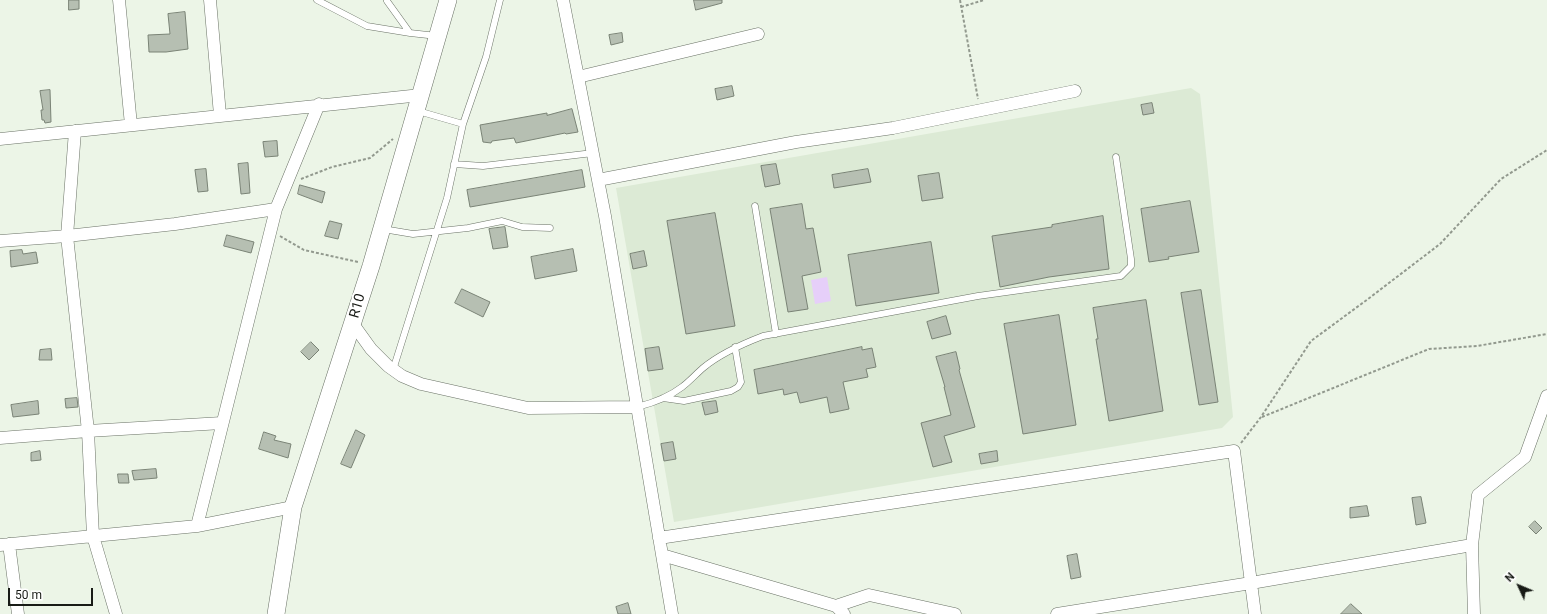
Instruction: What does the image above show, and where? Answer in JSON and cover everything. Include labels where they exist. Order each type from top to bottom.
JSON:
[{"type":"main road","name":"R10","points":[[276,614],[293,507],[353,324],[363,286],[371,266],[439,36],[448,0]]},
{"type":"street","points":[[118,0],[131,125]]},
{"type":"street","points":[[210,0],[220,115]]},
{"type":"street","points":[[562,0],[606,216],[672,614]]},
{"type":"street","points":[[578,77],[758,34]]},
{"type":"street","points":[[598,180],[796,142],[893,128],[1076,91]]},
{"type":"street","points":[[0,139],[320,104],[419,102]]},
{"type":"street","points":[[197,526],[276,208],[320,104]]},
{"type":"street","points":[[75,131],[67,236],[88,431],[93,536],[116,614]]},
{"type":"street","points":[[0,241],[67,236],[175,224],[276,208]]},
{"type":"street","points":[[353,324],[371,349],[393,370],[402,376],[421,384],[528,408],[637,407]]},
{"type":"street","points":[[1474,614],[1472,545],[1478,496],[1525,457],[1547,396]]},
{"type":"street","points":[[0,438],[222,423]]},
{"type":"street","points":[[659,538],[1234,451],[1255,614]]},
{"type":"street","points":[[18,614],[4,544],[197,526],[293,507]]},
{"type":"street","points":[[1057,614],[1251,583],[1472,545]]},
{"type":"street","points":[[662,555],[840,610],[869,595],[956,614]]},
{"type":"lane","points":[[317,0],[367,26],[439,36]]},
{"type":"lane","points":[[393,370],[447,198],[463,124],[486,57],[500,0]]},
{"type":"lane","points":[[387,1],[410,33]]},
{"type":"lane","points":[[419,102],[463,124]]},
{"type":"lane","points":[[454,164],[483,166],[593,153]]},
{"type":"lane","points":[[637,407],[654,403],[663,398],[682,387],[703,368],[735,347],[763,336],[978,296],[1121,276],[1130,266],[1131,259],[1116,157]]},
{"type":"lane","points":[[755,206],[776,334]]},
{"type":"lane","points":[[382,229],[413,234],[468,228],[502,221],[522,227],[550,228]]},
{"type":"lane","points":[[663,398],[684,401],[731,391],[738,387],[741,382],[735,347]]},
{"type":"path","points":[[960,0],[981,110]]},
{"type":"path","points":[[961,6],[984,0]]},
{"type":"path","points":[[298,180],[332,167],[370,158],[397,136]]},
{"type":"path","points":[[1234,451],[1260,417],[1311,341],[1440,244],[1501,179],[1547,150]]},
{"type":"path","points":[[270,230],[304,250],[371,266]]},
{"type":"path","points":[[1260,417],[1429,349],[1477,346],[1547,334]]},
{"type":"shaded area","points":[[1191,88],[1200,94],[1233,417],[1222,428],[674,522],[616,188]]},
{"type":"shaded area","points":[[827,277],[831,301],[815,304],[811,280]]},
{"type":"building","points":[[69,0],[79,0],[79,9],[69,10]]},
{"type":"building","points":[[694,0],[722,0],[722,3],[696,10]]},
{"type":"building","points":[[185,12],[188,49],[166,52],[149,52],[148,35],[170,34],[168,14]]},
{"type":"building","points":[[622,33],[623,42],[611,45],[609,35]]},
{"type":"building","points":[[732,86],[734,96],[717,100],[715,89]]},
{"type":"building","points":[[50,90],[51,122],[45,123],[44,120],[42,120],[41,110],[43,110],[40,91]]},
{"type":"building","points":[[1152,103],[1154,113],[1143,115],[1141,105]]},
{"type":"building","points":[[572,109],[578,132],[565,133],[516,143],[514,138],[492,141],[491,143],[483,142],[480,125],[547,113],[547,115]]},
{"type":"building","points":[[277,141],[278,156],[265,157],[263,142]]},
{"type":"building","points":[[248,163],[250,193],[241,194],[238,164]]},
{"type":"building","points":[[776,164],[780,184],[765,187],[761,166]]},
{"type":"building","points":[[206,169],[208,191],[198,192],[195,170]]},
{"type":"building","points":[[868,169],[871,182],[834,188],[832,175]]},
{"type":"building","points":[[582,170],[585,187],[470,207],[467,190]]},
{"type":"building","points":[[939,173],[943,198],[922,201],[918,176]]},
{"type":"building","points":[[300,185],[325,192],[322,203],[298,194]]},
{"type":"building","points":[[1190,201],[1199,252],[1149,262],[1141,209]]},
{"type":"building","points":[[802,204],[806,229],[813,228],[821,272],[802,276],[808,309],[788,312],[770,209]]},
{"type":"building","points":[[715,213],[735,326],[686,334],[667,221]]},
{"type":"building","points":[[1103,216],[1109,269],[1049,277],[1000,287],[992,236],[1052,227],[1052,225]]},
{"type":"building","points":[[330,221],[342,224],[338,239],[325,236]]},
{"type":"building","points":[[505,227],[508,247],[493,249],[489,229]]},
{"type":"building","points":[[227,235],[254,242],[251,253],[224,246]]},
{"type":"building","points":[[931,242],[939,293],[856,306],[848,255]]},
{"type":"building","points":[[573,249],[577,271],[535,279],[531,257]]},
{"type":"building","points":[[22,250],[23,254],[36,252],[38,263],[11,267],[10,251]]},
{"type":"building","points":[[644,251],[647,266],[633,269],[630,254]]},
{"type":"building","points":[[462,289],[490,302],[483,317],[455,303]]},
{"type":"building","points":[[1201,290],[1218,402],[1199,405],[1181,293]]},
{"type":"building","points":[[1146,300],[1163,411],[1109,421],[1096,339],[1098,339],[1093,308]]},
{"type":"building","points":[[1059,315],[1076,425],[1023,434],[1004,324]]},
{"type":"building","points":[[946,316],[951,334],[932,339],[927,322]]},
{"type":"building","points":[[311,342],[319,350],[309,360],[301,352]]},
{"type":"building","points":[[659,347],[663,369],[648,371],[645,349]]},
{"type":"building","points":[[862,347],[862,350],[872,348],[876,367],[866,369],[868,377],[843,382],[849,409],[830,413],[827,397],[800,403],[797,392],[784,395],[783,389],[758,394],[754,370]]},
{"type":"building","points":[[51,349],[52,360],[39,360],[40,350]]},
{"type":"building","points":[[956,352],[959,370],[975,427],[944,436],[952,462],[933,467],[921,423],[951,415],[945,387],[936,357]]},
{"type":"building","points":[[77,398],[78,407],[66,408],[65,399]]},
{"type":"building","points":[[38,401],[39,414],[13,417],[11,405]]},
{"type":"building","points":[[716,401],[718,412],[705,415],[702,403]]},
{"type":"building","points":[[356,430],[365,435],[351,468],[341,464]]},
{"type":"building","points":[[264,432],[276,436],[274,440],[291,444],[288,458],[259,449]]},
{"type":"building","points":[[673,442],[676,459],[664,461],[661,444]]},
{"type":"building","points":[[40,451],[41,460],[31,461],[31,453]]},
{"type":"building","points":[[997,451],[998,461],[981,464],[979,454]]},
{"type":"building","points":[[156,469],[157,478],[134,480],[132,471]]},
{"type":"building","points":[[118,474],[128,474],[129,483],[119,483]]},
{"type":"building","points":[[1421,497],[1426,523],[1416,525],[1412,498]]},
{"type":"building","points":[[1367,506],[1369,516],[1350,518],[1350,508]]},
{"type":"building","points":[[1535,521],[1542,528],[1536,534],[1529,527]]},
{"type":"building","points":[[1077,554],[1081,577],[1071,579],[1067,556]]},
{"type":"building","points":[[628,603],[631,614],[618,614],[616,607]]},
{"type":"building","points":[[1351,604],[1362,614],[1341,614]]}]
